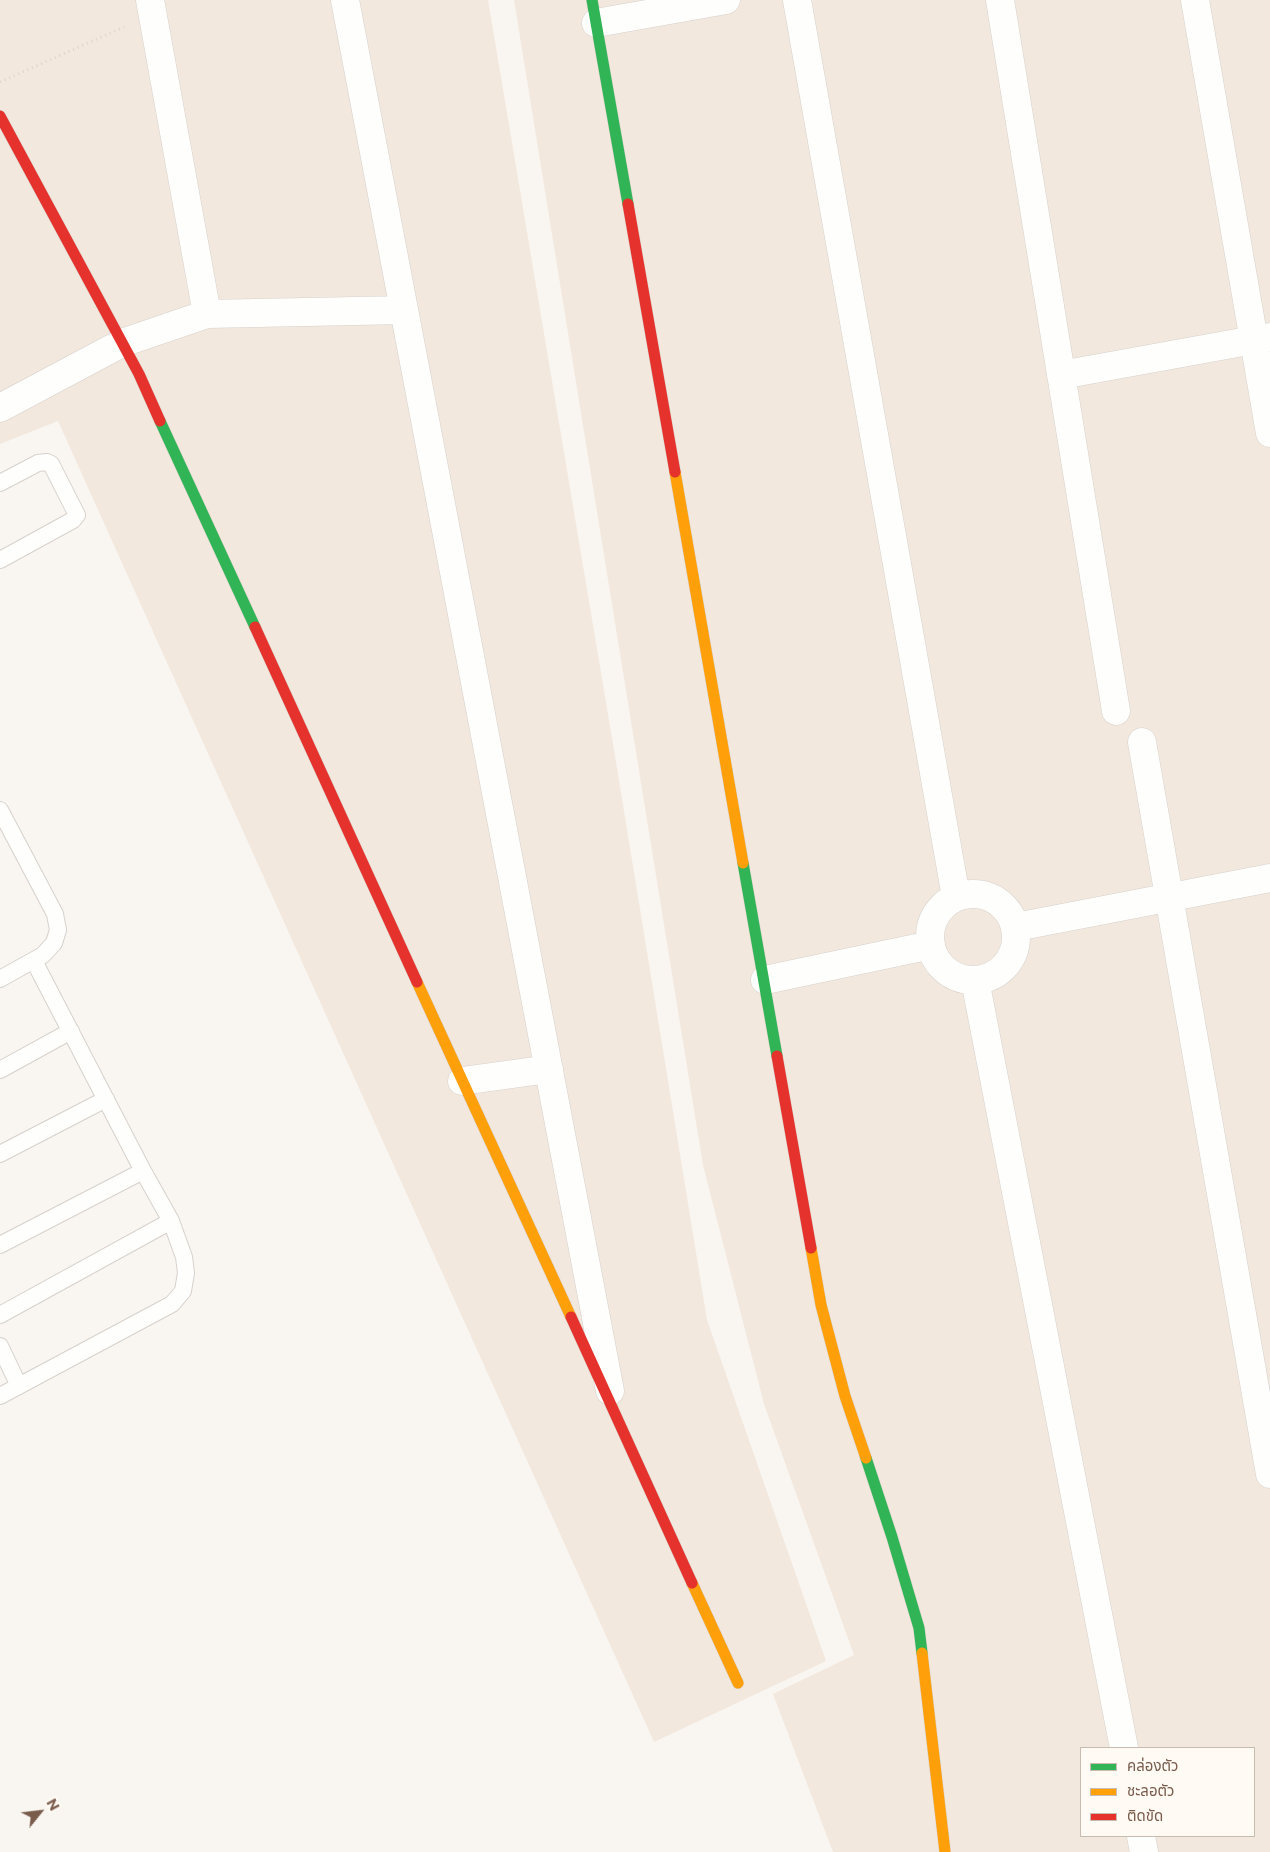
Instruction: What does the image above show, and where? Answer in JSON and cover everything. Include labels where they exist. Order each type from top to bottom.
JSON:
[{"type":"street","points":[[345,0],[614,1413]]},
{"type":"street","points":[[726,0],[594,12],[821,1305],[845,1396],[892,1537],[918,1628],[945,1852]]},
{"type":"street","points":[[797,0],[956,897]]},
{"type":"street","points":[[1000,0],[1116,711]]},
{"type":"street","points":[[1195,0],[1262,338],[1270,433]]},
{"type":"street","points":[[151,8],[207,314]]},
{"type":"street","points":[[0,116],[143,384],[738,1683]]},
{"type":"street","points":[[0,408],[122,343],[207,314],[404,310]]},
{"type":"street","points":[[1061,375],[1262,338]]},
{"type":"street","points":[[1142,742],[1270,1474]]},
{"type":"street","points":[[1016,927],[1270,878]]},
{"type":"street","points":[[971,894],[992,898],[1004,907],[1016,927],[1016,937],[1010,959],[1001,970],[988,978],[975,980],[960,979],[946,970],[936,959],[930,945],[931,926],[937,912],[956,897],[971,894]]},
{"type":"street","points":[[765,980],[930,945]]},
{"type":"street","points":[[975,980],[1124,1747]]},
{"type":"street","points":[[462,1081],[549,1069]]},
{"type":"street","points":[[1141,1837],[1144,1852]]},
{"type":"lane","points":[[0,483],[38,463],[46,462],[51,464],[77,515],[73,520],[0,560]]},
{"type":"lane","points":[[0,810],[55,914],[58,930],[54,943],[43,955],[0,979]]},
{"type":"lane","points":[[0,1396],[172,1304],[183,1291],[186,1274],[184,1257],[171,1222],[34,961]]},
{"type":"lane","points":[[0,1070],[71,1031]]},
{"type":"lane","points":[[0,1154],[106,1099]]},
{"type":"lane","points":[[0,1245],[143,1171]]},
{"type":"lane","points":[[0,1316],[171,1222]]},
{"type":"lane","points":[[0,1346],[19,1386]]},
{"type":"path","points":[[0,82],[151,8]]},
{"type":"shaded area","points":[[0,0],[488,0],[616,762],[707,1320],[826,1661],[654,1742],[58,421],[0,444]]},
{"type":"shaded area","points":[[514,0],[1270,0],[1270,1852],[833,1852],[773,1694],[854,1655],[764,1404],[703,1165]]},
{"type":"traffic: fast","points":[[592,0],[628,204]]},
{"type":"traffic: fast","points":[[160,421],[255,627]]},
{"type":"traffic: fast","points":[[743,863],[777,1056]]},
{"type":"traffic: fast","points":[[866,1458],[919,1628],[922,1653]]},
{"type":"traffic: slow","points":[[675,472],[743,863]]},
{"type":"traffic: slow","points":[[417,982],[571,1317]]},
{"type":"traffic: slow","points":[[811,1248],[821,1305],[845,1396],[866,1458]]},
{"type":"traffic: slow","points":[[692,1583],[738,1683]]},
{"type":"traffic: slow","points":[[922,1653],[945,1852]]},
{"type":"traffic: jam","points":[[0,116],[139,374],[160,421]]},
{"type":"traffic: jam","points":[[628,204],[675,472]]},
{"type":"traffic: jam","points":[[255,627],[417,982]]},
{"type":"traffic: jam","points":[[777,1056],[811,1248]]},
{"type":"traffic: jam","points":[[571,1317],[692,1583]]}]
